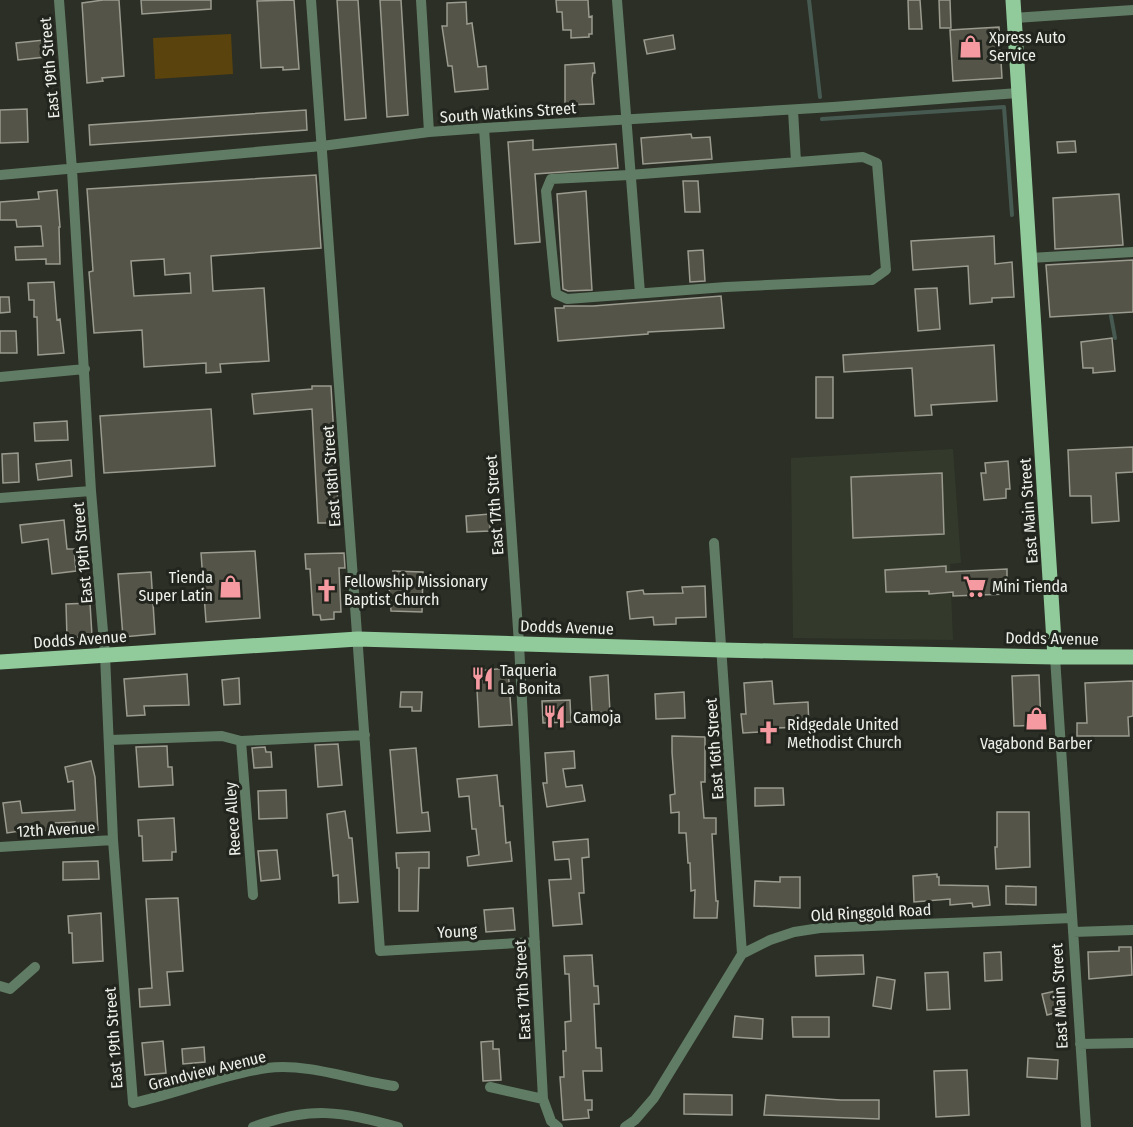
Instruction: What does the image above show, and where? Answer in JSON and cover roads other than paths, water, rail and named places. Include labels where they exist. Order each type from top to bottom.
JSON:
[{"type":"main road","name":"East Main Street","points":[[1013,0],[1055,657]]},
{"type":"main road","name":"Dodds Avenue","points":[[0,662],[358,639],[722,650],[1133,657]]},
{"type":"street","name":"East 19th Street","points":[[59,0],[85,369],[91,491],[105,655],[113,840],[133,1103]]},
{"type":"street","name":"East 18th Street","points":[[311,0],[380,951]]},
{"type":"street","points":[[421,0],[429,132]]},
{"type":"street","points":[[616,0],[640,293]]},
{"type":"street","points":[[1014,18],[1133,10]]},
{"type":"street","name":"South Watkins Street","points":[[0,175],[322,146],[429,132],[793,110],[1018,93]]},
{"type":"street","points":[[793,110],[796,162]]},
{"type":"street","name":"East 17th Street","points":[[484,128],[519,644],[543,1099],[552,1121],[558,1127]]},
{"type":"street","points":[[863,157],[877,163],[886,270],[872,280],[567,299],[556,294],[546,191],[551,179],[629,175],[863,157]]},
{"type":"street","points":[[1030,258],[1133,252]]},
{"type":"street","points":[[0,377],[85,369]]},
{"type":"street","points":[[0,498],[91,491]]},
{"type":"street","name":"East 16th Street","points":[[714,543],[742,954]]},
{"type":"street","name":"East Main Street","points":[[1055,657],[1086,1127]]},
{"type":"street","points":[[110,740],[222,736],[241,741],[365,735]]},
{"type":"street","name":"Reece Alley","points":[[241,741],[253,895]]},
{"type":"street","name":"12th Avenue","points":[[0,847],[113,840]]},
{"type":"street","name":"Old Ringgold Road","points":[[742,954],[770,940],[794,932],[820,928],[1072,918]]},
{"type":"street","points":[[1073,932],[1133,930]]},
{"type":"street","name":"Young","points":[[380,951],[535,942]]},
{"type":"street","points":[[625,1127],[635,1120],[654,1098],[742,954]]},
{"type":"street","points":[[0,986],[10,989],[35,967]]},
{"type":"street","points":[[1080,1044],[1133,1043]]},
{"type":"street","name":"Grandview Avenue","points":[[133,1103],[198,1084],[268,1068],[310,1069],[394,1086]]},
{"type":"street","points":[[490,1087],[543,1099]]},
{"type":"street","points":[[253,1127],[277,1119],[318,1112],[353,1115],[398,1127]]},
{"type":"waterway","points":[[809,0],[820,97]]},
{"type":"waterway","points":[[822,119],[1004,107],[1012,215]]},
{"type":"waterway","points":[[1111,316],[1115,338]]},
{"type":"place","name":"Xpress Auto Service","points":[[971,46]]},
{"type":"place","name":"Tienda Super Latin","points":[[231,586]]},
{"type":"place","name":"Mini Tienda","points":[[974,586]]},
{"type":"place","name":"Fellowship Missionary Baptist Church","points":[[326,590]]},
{"type":"place","name":"Taqueria La Bonita","points":[[482,679]]},
{"type":"place","name":"Camoja","points":[[555,717]]},
{"type":"place","name":"Vagabond Barber","points":[[1036,718]]},
{"type":"place","name":"Ridgedale United Methodist Church","points":[[769,733]]}]
